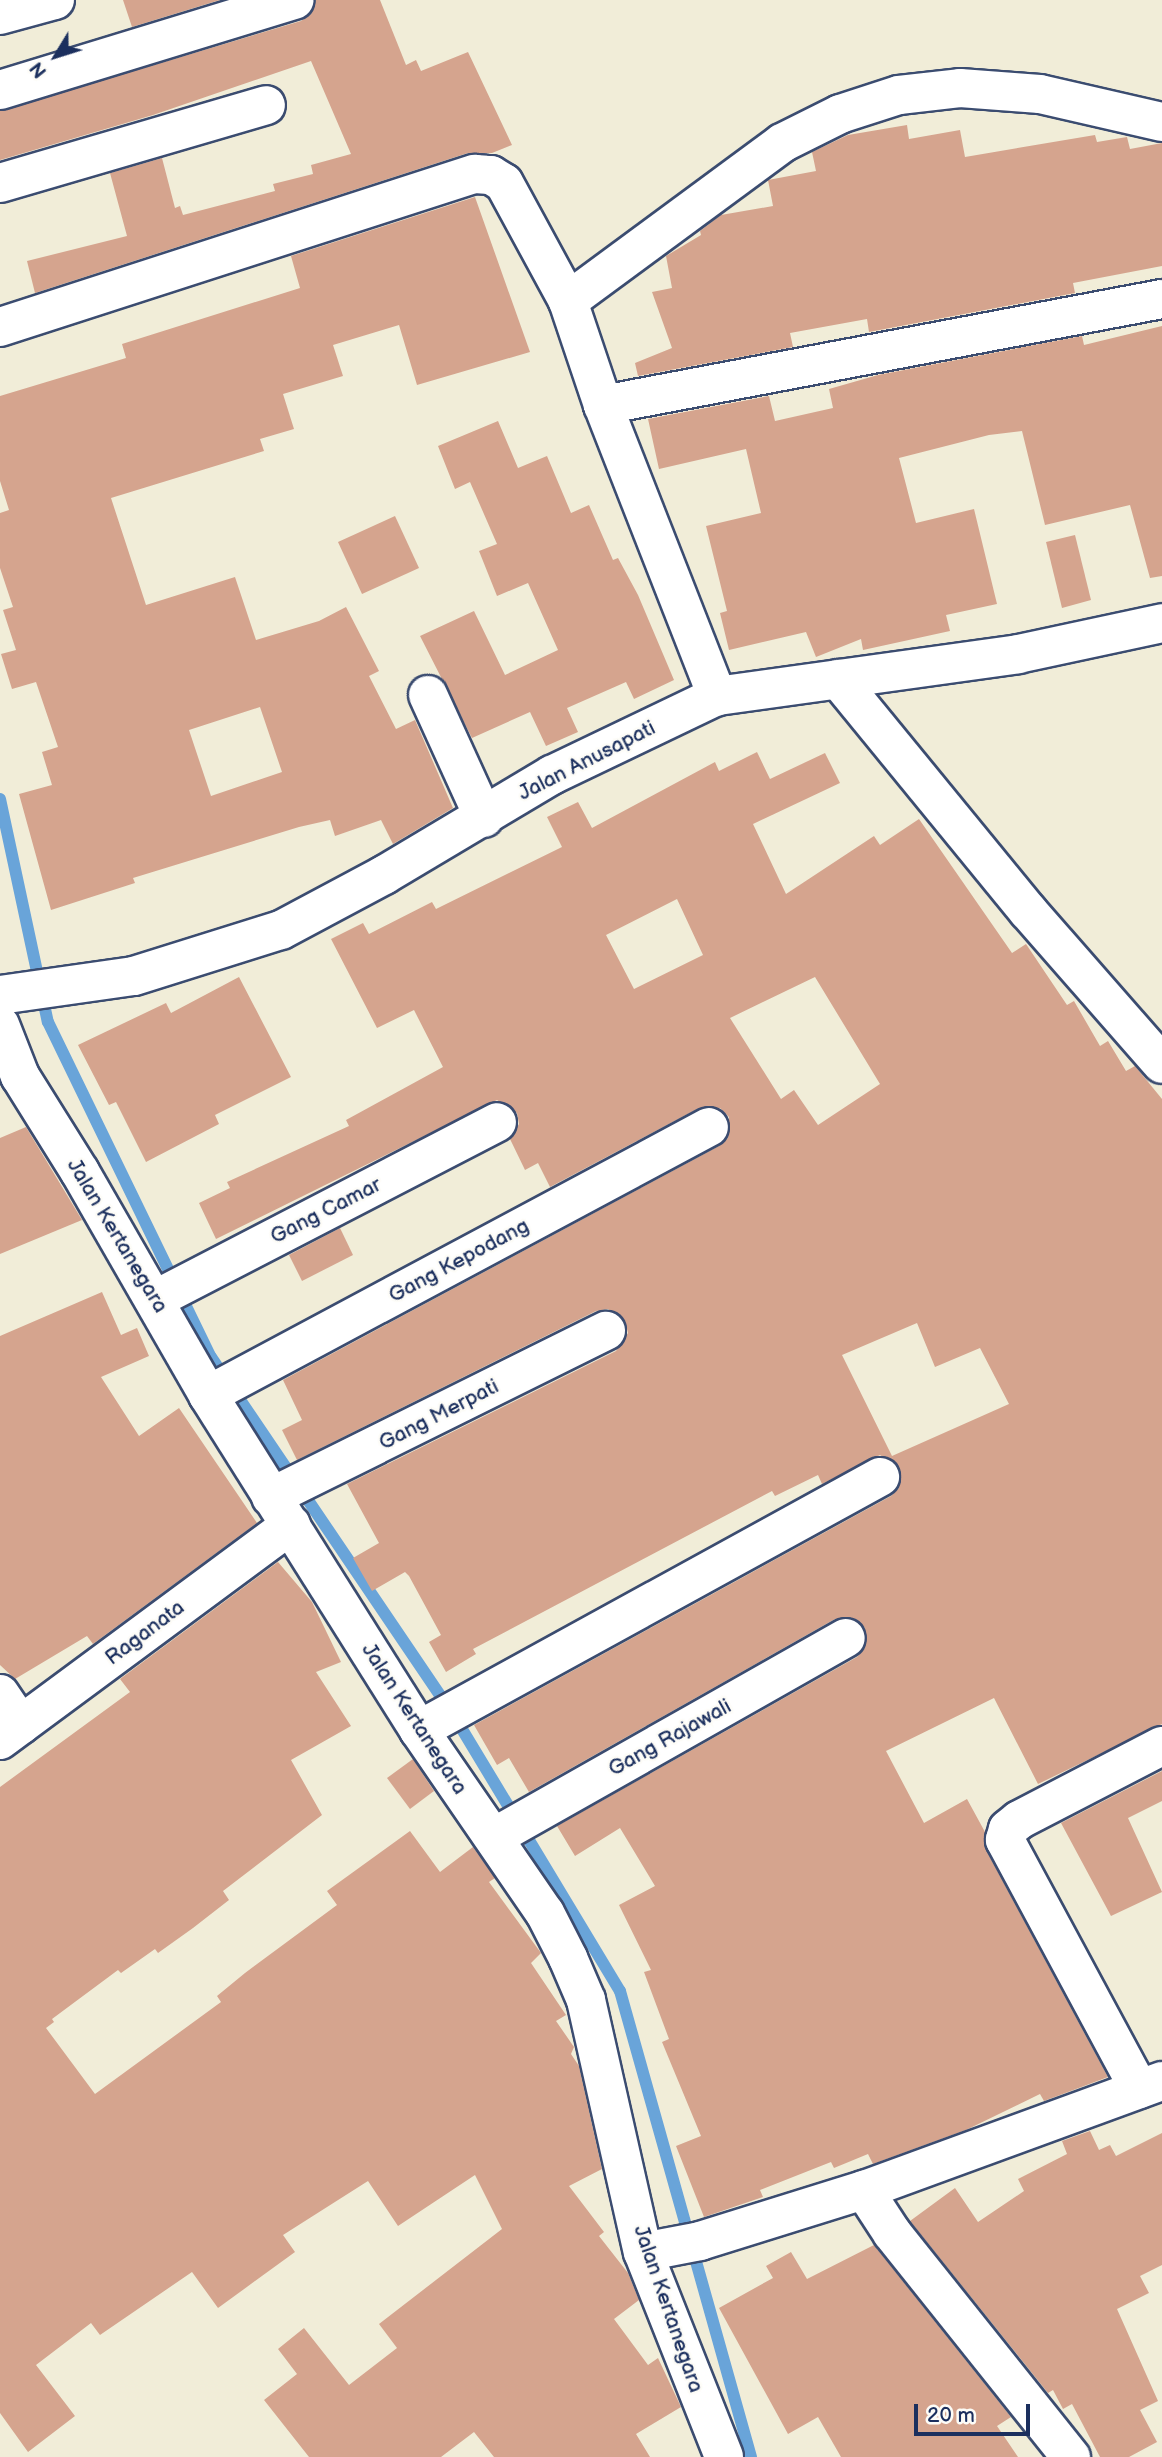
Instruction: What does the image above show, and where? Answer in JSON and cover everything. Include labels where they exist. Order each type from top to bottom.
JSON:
[{"type":"street","points":[[0,15],[55,0]]},
{"type":"street","points":[[0,90],[295,0]]},
{"type":"street","points":[[568,301],[782,143],[840,114],[898,95],[960,88],[1040,94],[1162,122]]},
{"type":"street","points":[[0,183],[266,105]]},
{"type":"street","points":[[0,327],[475,174],[491,175],[504,183],[568,301],[603,405],[717,696]]},
{"type":"street","points":[[603,405],[1162,299]]},
{"type":"street","name":"Jalan Anusapati","points":[[5,1004],[176,965],[281,930],[484,817],[552,775],[717,696],[1018,654],[1162,622]]},
{"type":"street","points":[[838,679],[1028,911],[1162,1064]]},
{"type":"street","points":[[428,695],[484,817]]},
{"type":"street","name":"Jalan Kertanegara","points":[[5,1004],[20,1076],[167,1293],[224,1386],[283,1504],[439,1718],[498,1834],[545,1913],[586,2000],[653,2251],[724,2457]]},
{"type":"street","name":"Gang Camar","points":[[167,1293],[497,1122]]},
{"type":"street","name":"Gang Kepodang","points":[[224,1386],[709,1127]]},
{"type":"street","name":"Gang Merpati","points":[[283,1504],[321,1474],[606,1331]]},
{"type":"street","points":[[439,1718],[880,1476]]},
{"type":"street","name":"Raganata","points":[[11,1733],[283,1504]]},
{"type":"street","name":"Gang Rajawali","points":[[498,1834],[846,1639]]},
{"type":"street","points":[[0,1694],[11,1733]]},
{"type":"street","points":[[653,2251],[700,2241],[864,2190],[1151,2085],[1005,1840],[1008,1829],[1019,1820],[1162,1746]]},
{"type":"street","points":[[864,2190],[892,2233],[1071,2457]]},
{"type":"building","points":[[123,0],[220,0],[132,27]]},
{"type":"building","points":[[316,0],[380,0],[406,65],[416,60],[421,71],[468,52],[512,145],[492,153],[468,153],[35,293],[27,261],[127,236],[110,173],[162,158],[175,208],[180,206],[183,215],[275,191],[273,184],[313,174],[311,165],[351,154],[311,61],[153,115],[0,160],[0,111],[301,21],[311,14]]},
{"type":"building","points":[[907,125],[909,139],[960,130],[965,157],[1095,135],[1097,142],[1127,137],[1130,149],[1162,143],[1162,266],[1073,283],[1075,293],[869,332],[867,319],[790,333],[793,347],[638,376],[635,363],[672,348],[652,292],[672,288],[666,256],[701,235],[700,231],[721,215],[773,206],[768,180],[816,171],[812,152],[848,135]]},
{"type":"building","points":[[475,197],[530,352],[417,385],[399,325],[333,345],[343,376],[283,394],[294,429],[260,439],[264,451],[111,498],[146,605],[235,577],[256,640],[319,621],[346,607],[379,671],[369,676],[396,729],[415,720],[453,808],[393,844],[381,820],[335,836],[330,820],[133,878],[135,883],[51,910],[19,794],[52,785],[42,752],[58,747],[36,682],[12,689],[1,654],[16,650],[3,610],[13,607],[0,568],[0,513],[9,510],[0,481],[0,396],[126,358],[122,344],[300,288],[291,256]],"holes":[[[260,707],[282,772],[211,796],[189,730]]]},
{"type":"building","points":[[1162,326],[1162,576],[1150,578],[1130,505],[1045,525],[1022,431],[989,435],[899,458],[916,523],[974,509],[997,604],[946,615],[950,631],[863,650],[861,639],[816,657],[806,632],[729,650],[720,613],[727,611],[706,526],[761,513],[746,449],[659,469],[648,419],[769,396],[775,421],[833,408],[829,389],[878,375],[1082,336],[1084,345]]},
{"type":"building","points":[[498,421],[518,468],[547,456],[571,513],[589,505],[613,560],[618,558],[638,595],[674,680],[634,699],[626,682],[567,708],[578,732],[546,746],[530,712],[472,738],[420,636],[474,611],[505,675],[558,650],[528,583],[497,596],[479,551],[497,544],[470,482],[455,489],[438,446]]},
{"type":"building","points":[[395,516],[419,568],[362,594],[338,542]]},
{"type":"building","points":[[1075,535],[1091,600],[1062,608],[1046,542]]},
{"type":"building","points":[[757,752],[770,779],[825,753],[840,783],[753,824],[786,894],[874,836],[880,845],[919,819],[1012,953],[1026,944],[1067,1005],[1074,1001],[1100,1046],[1108,1041],[1126,1071],[1135,1066],[1162,1099],[1162,1724],[1038,1784],[994,1698],[886,1751],[924,1823],[967,1799],[985,1832],[986,1850],[1108,2077],[1044,2101],[1040,2094],[966,2130],[873,2164],[868,2154],[834,2168],[831,2162],[760,2190],[763,2197],[704,2217],[676,2146],[701,2136],[662,2042],[669,2039],[644,1972],[651,1970],[619,1905],[655,1886],[620,1828],[575,1856],[557,1826],[857,1657],[865,1648],[865,1628],[856,1619],[835,1619],[529,1792],[509,1758],[497,1765],[474,1725],[891,1496],[899,1488],[899,1467],[880,1455],[822,1484],[818,1475],[775,1496],[772,1491],[473,1649],[476,1654],[446,1672],[429,1642],[441,1635],[409,1576],[405,1572],[372,1591],[353,1558],[379,1543],[347,1484],[616,1351],[628,1333],[625,1321],[608,1309],[596,1311],[297,1460],[282,1430],[302,1420],[283,1380],[719,1146],[728,1138],[729,1117],[720,1108],[699,1108],[550,1187],[538,1163],[525,1170],[510,1139],[519,1124],[517,1113],[497,1100],[216,1239],[199,1203],[230,1188],[227,1182],[349,1126],[346,1120],[443,1067],[414,1010],[377,1028],[331,939],[363,923],[369,934],[432,902],[436,909],[562,847],[547,817],[578,802],[592,828],[715,762],[719,771]],"holes":[[[677,899],[703,955],[634,989],[606,935]],[[815,977],[880,1084],[818,1125],[794,1090],[781,1099],[730,1018]],[[917,1323],[935,1367],[980,1348],[1009,1404],[892,1456],[842,1355]]]},
{"type":"building","points":[[239,977],[291,1077],[215,1115],[219,1124],[146,1162],[116,1102],[109,1105],[78,1045],[166,1003],[171,1013]]},
{"type":"building","points":[[26,1127],[82,1220],[0,1254],[0,1138]]},
{"type":"building","points":[[340,1228],[353,1255],[302,1281],[289,1255]]},
{"type":"building","points":[[102,1292],[121,1335],[137,1328],[149,1356],[101,1377],[139,1436],[179,1408],[257,1523],[93,1644],[87,1636],[15,1679],[0,1665],[0,1336]]},
{"type":"building","points":[[278,1562],[312,1602],[341,1662],[316,1672],[351,1726],[291,1760],[322,1815],[223,1891],[229,1900],[193,1928],[158,1953],[155,1949],[121,1973],[118,1970],[52,2019],[54,2022],[46,2028],[95,2094],[221,2002],[217,1996],[337,1905],[327,1891],[410,1831],[440,1872],[473,1847],[495,1878],[489,1882],[541,1953],[531,1963],[566,2015],[556,2021],[574,2047],[571,2054],[579,2066],[602,2169],[569,2186],[604,2232],[599,2236],[628,2273],[639,2300],[614,2319],[648,2365],[658,2358],[681,2407],[636,2434],[650,2457],[494,2457],[474,2432],[441,2457],[309,2457],[264,2400],[297,2374],[278,2349],[304,2328],[349,2385],[397,2348],[379,2324],[502,2229],[475,2175],[398,2226],[368,2181],[283,2235],[295,2252],[218,2308],[192,2272],[100,2335],[91,2323],[36,2365],[75,2416],[28,2452],[0,2413],[0,1787],[130,1692],[120,1679]]},
{"type":"building","points":[[413,1759],[434,1791],[410,1809],[387,1778]]},
{"type":"building","points":[[1162,1771],[1162,1801],[1128,1818],[1162,1892],[1111,1916],[1061,1823]]},
{"type":"building","points":[[1090,2131],[1099,2150],[1110,2145],[1116,2156],[1162,2133],[1162,2265],[1140,2276],[1149,2293],[1117,2309],[1158,2401],[1140,2410],[1157,2442],[1129,2457],[1100,2457],[1072,2404],[1063,2409],[1053,2390],[1048,2393],[910,2221],[955,2188],[978,2222],[1024,2191],[1018,2179],[1067,2154],[1062,2141]]},
{"type":"building","points":[[874,2245],[1011,2417],[997,2426],[1018,2457],[841,2457],[818,2417],[788,2434],[719,2308],[773,2278],[766,2266],[791,2252],[807,2279]]},
{"type":"waterway","points":[[0,799],[48,1022],[211,1357],[451,1711],[620,1991],[751,2457]]}]
